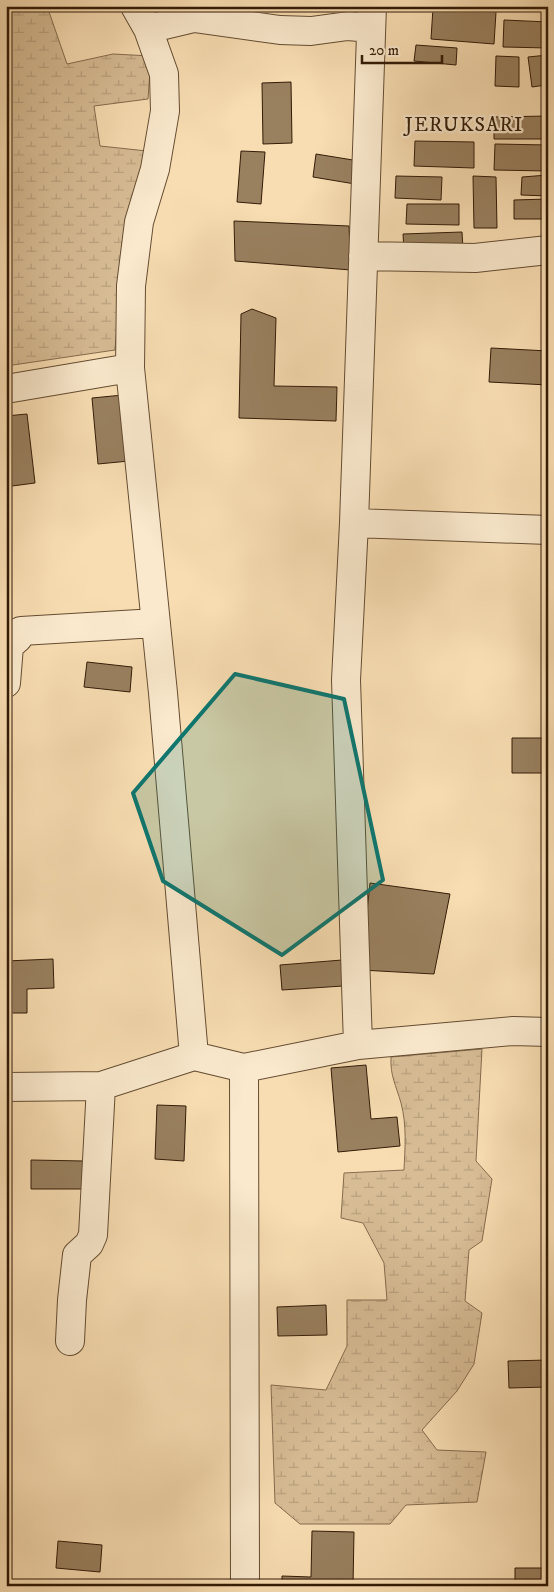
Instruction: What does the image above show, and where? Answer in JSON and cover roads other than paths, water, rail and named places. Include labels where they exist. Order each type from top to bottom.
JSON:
[{"type":"street","points":[[194,1056],[156,624],[130,368],[131,286],[139,222],[154,169],[165,111],[164,74],[142,18],[194,18],[280,30],[311,31],[348,26],[372,17],[354,523],[346,680],[358,1045]]},
{"type":"street","points":[[363,256],[475,258],[548,250]]},
{"type":"street","points":[[6,388],[130,368]]},
{"type":"street","points":[[354,523],[548,530]]},
{"type":"street","points":[[6,683],[9,646],[18,638],[21,631],[156,624]]},
{"type":"street","points":[[6,1087],[100,1086],[194,1056],[244,1068],[358,1045],[513,1031],[548,1032]]},
{"type":"street","points":[[244,1068],[245,1586]]},
{"type":"street","points":[[70,1341],[77,1255],[89,1244],[93,1235],[100,1086]]},
{"type":"district","name":"JERUKSARI","points":[[464,125]]}]
